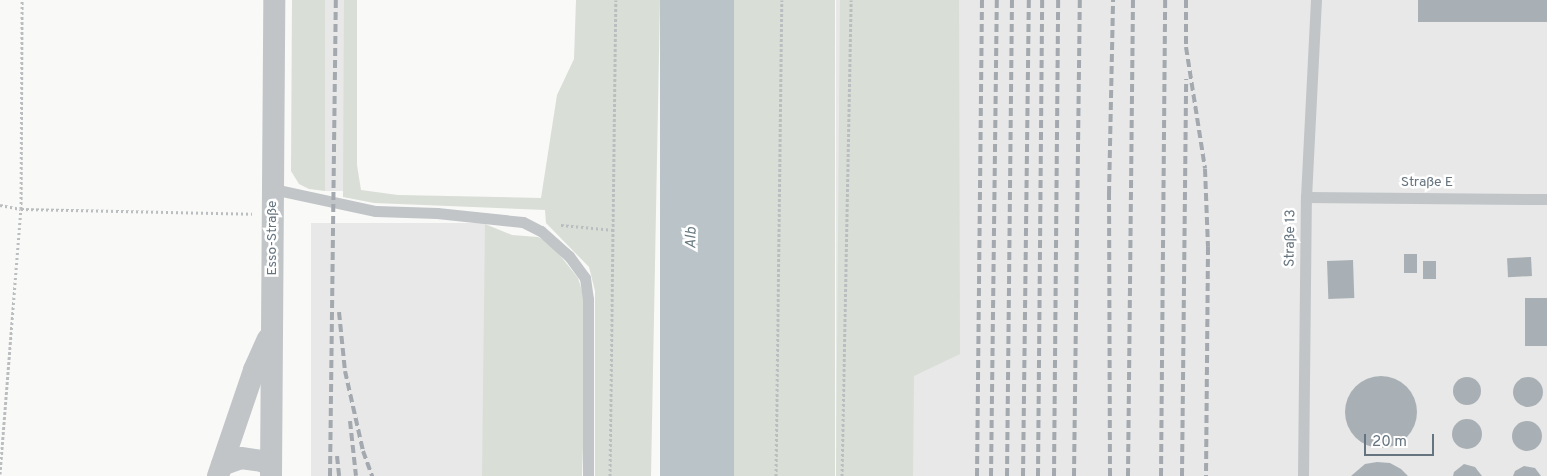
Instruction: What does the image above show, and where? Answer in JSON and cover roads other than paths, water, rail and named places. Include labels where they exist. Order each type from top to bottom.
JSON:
[{"type":"street","name":"Esso-Straße","points":[[271,471],[274,0]]},
{"type":"street","points":[[220,471],[254,370],[272,331]]},
{"type":"street","points":[[220,471],[241,458],[252,458],[271,471]]},
{"type":"lane","name":"Straße 13","points":[[1304,476],[1306,197],[1316,0]]},
{"type":"lane","points":[[273,189],[376,211],[436,212],[523,222],[541,232],[569,256],[585,278],[588,299],[588,476]]},
{"type":"lane","name":"Straße E","points":[[1306,197],[1547,199]]},
{"type":"water","name":"Alb","points":[[660,0],[734,0],[734,476],[660,476]]},
{"type":"railway","points":[[330,476],[336,0]]},
{"type":"railway","points":[[977,476],[982,0]]},
{"type":"railway","points":[[991,476],[997,0]]},
{"type":"railway","points":[[1007,476],[1012,0]]},
{"type":"railway","points":[[1023,476],[1029,0]]},
{"type":"railway","points":[[1038,476],[1042,0]]},
{"type":"railway","points":[[1054,476],[1058,0]]},
{"type":"railway","points":[[1074,476],[1080,0]]},
{"type":"railway","points":[[1110,476],[1109,194],[1113,0]]},
{"type":"railway","points":[[1128,476],[1133,0]]},
{"type":"railway","points":[[1161,476],[1165,0]]},
{"type":"railway","points":[[1186,0],[1186,47],[1205,169],[1208,247],[1206,476]]},
{"type":"railway","points":[[1182,476],[1186,79]]},
{"type":"railway","points":[[339,312],[345,371],[363,451],[372,476]]},
{"type":"railway","points":[[350,421],[356,476]]},
{"type":"railway","points":[[337,456],[339,476]]}]
